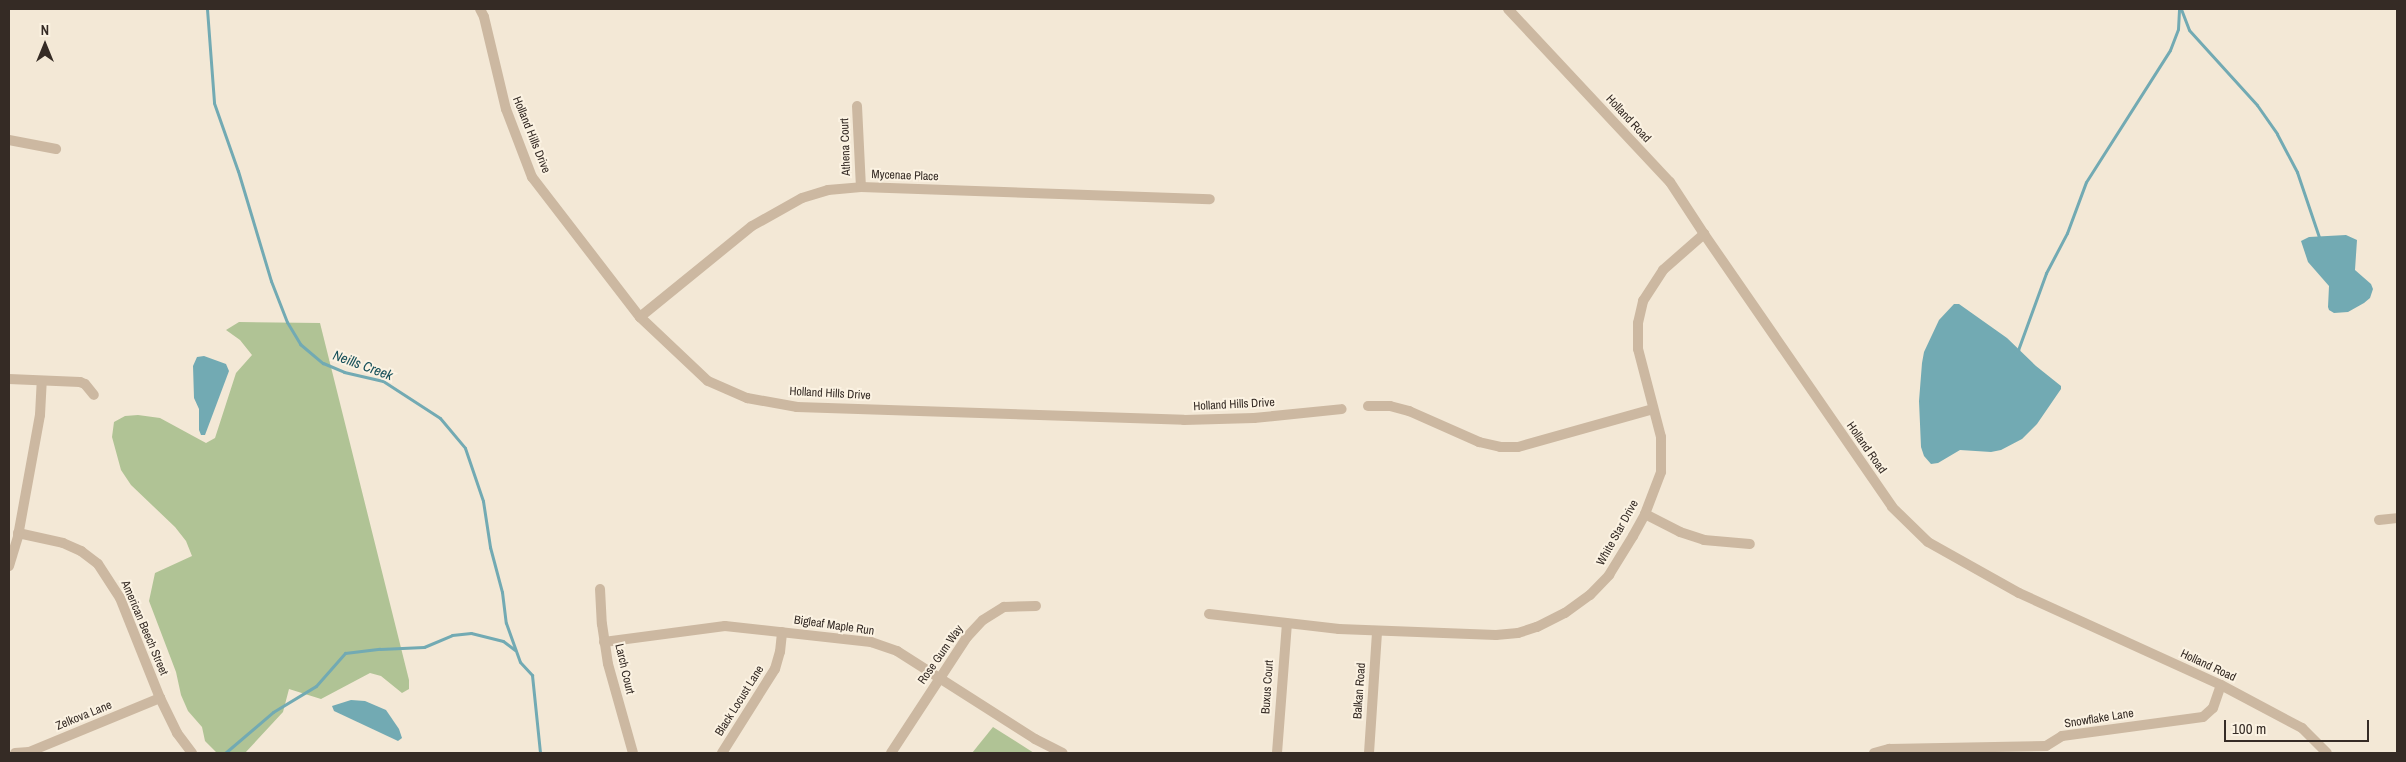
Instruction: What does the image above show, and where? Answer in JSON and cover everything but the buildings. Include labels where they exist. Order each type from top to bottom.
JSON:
[{"type":"street","name":"Holland Hills Drive","points":[[480,9],[484,17],[506,109],[532,177],[640,317],[708,381],[747,398],[797,407],[1184,420],[1254,418],[1342,409]]},
{"type":"street","name":"Holland Road","points":[[1508,9],[1670,182],[1892,507],[1928,542],[2019,593],[2221,685],[2302,728],[2327,753]]},
{"type":"street","name":"Athena Court","points":[[857,106],[861,187]]},
{"type":"street","points":[[9,140],[56,149]]},
{"type":"street","name":"Mycenae Place","points":[[640,317],[752,226],[802,198],[828,190],[861,187],[1210,199]]},
{"type":"street","name":"White Star Drive","points":[[1209,614],[1377,631],[1496,635],[1537,627],[1564,613],[1590,595],[1609,576],[1645,514],[1661,472],[1661,437],[1638,348],[1639,313],[1648,291],[1658,276],[1674,259],[1704,234]]},
{"type":"street","points":[[9,379],[80,382],[85,384],[94,396]]},
{"type":"street","points":[[9,566],[18,533],[40,415],[42,380]]},
{"type":"street","points":[[1368,406],[1390,406],[1409,411],[1479,442],[1500,447],[1518,447],[1653,409]]},
{"type":"street","points":[[1645,514],[1680,532],[1704,540],[1750,544]]},
{"type":"street","points":[[2379,520],[2397,518]]},
{"type":"street","name":"American Beech Street","points":[[18,533],[63,543],[80,551],[98,564],[120,598],[160,698],[177,733],[192,753]]},
{"type":"street","name":"Larch Court","points":[[600,590],[604,642],[632,753]]},
{"type":"street","name":"Rose Gum Way","points":[[891,753],[967,637],[983,620],[1004,607],[1036,606]]},
{"type":"street","name":"Buxus Court","points":[[1277,753],[1287,623]]},
{"type":"street","name":"Bigleaf Maple Run","points":[[604,642],[709,626],[871,642],[897,650],[1035,739],[1063,753]]},
{"type":"street","name":"Balkan Road","points":[[1369,753],[1377,631]]},
{"type":"street","name":"Black Locust Lane","points":[[722,753],[775,669],[780,652],[782,632]]},
{"type":"street","name":"Snowflake Lane","points":[[1874,753],[1889,750],[2046,746],[2062,736],[2203,717],[2213,708],[2221,685]]},
{"type":"street","name":"Zelkova Lane","points":[[15,753],[29,752],[160,698]]},
{"type":"green space","points":[[239,322],[320,323],[409,680],[409,689],[402,693],[381,676],[370,673],[321,699],[289,689],[283,712],[245,753],[217,753],[205,741],[202,727],[188,711],[181,695],[176,672],[149,601],[155,573],[192,556],[186,541],[175,527],[131,485],[121,470],[112,437],[114,422],[125,416],[138,415],[160,418],[206,443],[215,438],[236,373],[252,355],[240,340],[226,330]]},
{"type":"green space","points":[[993,727],[1034,753],[972,753]]},
{"type":"water","points":[[2346,235],[2357,240],[2355,270],[2371,284],[2373,289],[2370,298],[2364,303],[2348,312],[2334,313],[2328,307],[2329,286],[2308,262],[2301,241],[2309,237]]},
{"type":"water","points":[[1954,304],[1959,304],[2007,338],[2036,366],[2061,386],[2061,389],[2037,424],[2022,439],[2001,450],[1991,452],[1960,450],[1938,463],[1931,464],[1924,456],[1921,447],[1919,401],[1922,363],[1924,352],[1939,320]]},
{"type":"water","points":[[204,356],[226,364],[229,371],[205,435],[201,435],[199,430],[199,409],[194,398],[193,366],[197,357]]},
{"type":"water","points":[[351,700],[365,701],[386,710],[399,729],[402,738],[398,741],[334,711],[332,706]]},
{"type":"waterway","name":"Neills Creek","points":[[207,9],[214,103],[238,171],[271,281],[287,322],[300,344],[323,363],[344,372],[383,381],[440,418],[465,448],[483,501],[490,547],[502,592],[506,623],[520,662],[532,675],[540,753]]},
{"type":"waterway","points":[[2015,352],[2018,350],[2046,273],[2067,233],[2086,182],[2170,50],[2178,29],[2179,9]]},
{"type":"waterway","points":[[2181,9],[2189,30],[2257,105],[2277,134],[2297,172],[2320,240]]},
{"type":"waterway","points":[[225,753],[273,712],[316,686],[345,653],[424,647],[452,635],[471,633],[503,641],[515,650]]}]
